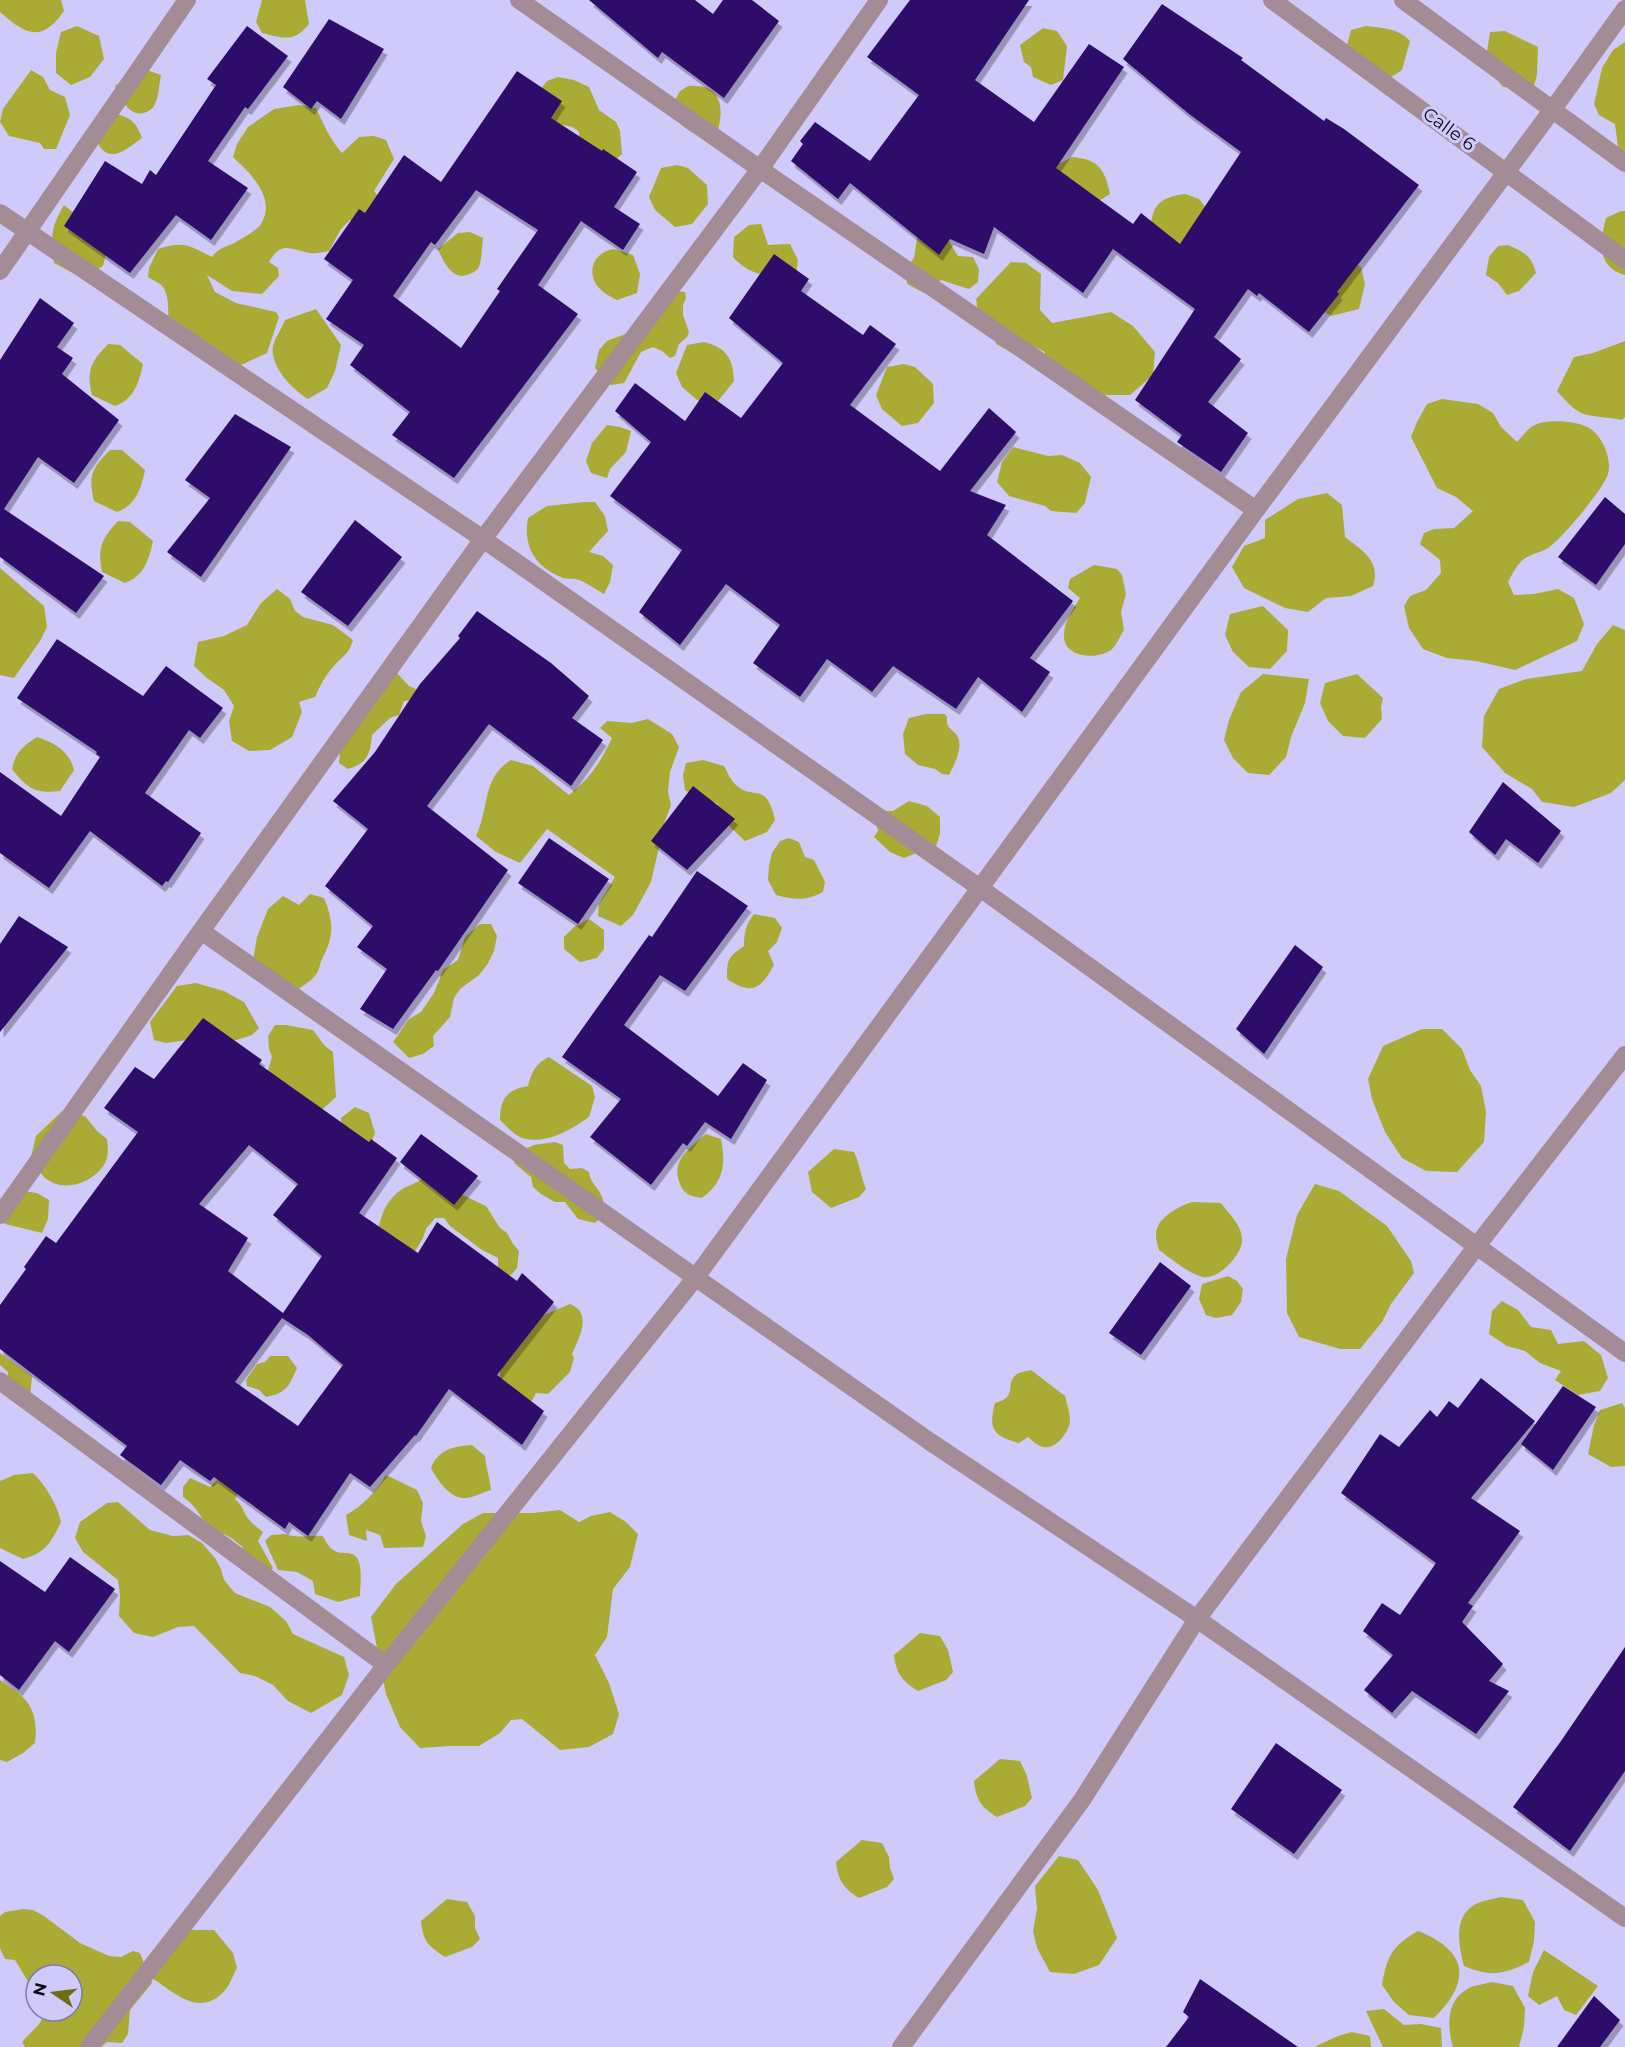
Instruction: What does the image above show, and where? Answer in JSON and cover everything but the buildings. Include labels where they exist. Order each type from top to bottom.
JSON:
[{"type":"street","points":[[0,272],[187,0]]},
{"type":"street","points":[[519,0],[760,169],[1256,510]]},
{"type":"street","points":[[0,1215],[483,538],[760,169],[879,0]]},
{"type":"street","name":"Calle 6","points":[[1272,0],[1625,260]]},
{"type":"street","points":[[1403,0],[1625,163]]},
{"type":"street","points":[[89,2047],[386,1665],[696,1277],[1625,9]]},
{"type":"street","points":[[0,213],[483,538],[980,888],[1625,1353]]},
{"type":"street","points":[[201,931],[929,1441],[1197,1619],[1625,1918]]},
{"type":"street","points":[[901,2047],[1082,1800],[1197,1619],[1476,1247],[1625,1055]]},
{"type":"street","points":[[0,1381],[386,1665]]},
{"type":"shaded area","points":[[0,0],[61,0],[64,11],[48,28],[40,32],[33,32],[17,26],[0,12]]},
{"type":"shaded area","points":[[262,0],[305,0],[309,24],[298,34],[288,38],[262,33],[256,22]]},
{"type":"shaded area","points":[[77,26],[99,36],[104,59],[90,77],[71,85],[56,73],[56,53],[61,32]]},
{"type":"shaded area","points":[[1366,26],[1401,33],[1410,41],[1402,70],[1385,81],[1347,45],[1351,30]]},
{"type":"shaded area","points":[[1043,28],[1057,31],[1067,46],[1063,80],[1051,85],[1033,77],[1031,67],[1024,62],[1020,45]]},
{"type":"shaded area","points":[[1505,31],[1538,47],[1537,75],[1533,89],[1503,87],[1485,65],[1490,32]]},
{"type":"shaded area","points":[[1625,42],[1625,156],[1618,147],[1615,124],[1599,115],[1594,104],[1602,68],[1613,50]]},
{"type":"shaded area","points":[[31,70],[43,77],[50,90],[65,97],[70,115],[56,149],[44,149],[40,143],[9,136],[0,122],[3,109]]},
{"type":"shaded area","points":[[147,70],[161,75],[156,101],[152,109],[144,113],[134,112],[126,106],[115,86],[125,78]]},
{"type":"shaded area","points":[[558,77],[574,80],[589,87],[599,110],[616,122],[620,131],[622,154],[613,162],[579,143],[579,132],[575,129],[551,122],[543,115],[534,97],[547,81]]},
{"type":"shaded area","points":[[688,86],[707,88],[717,97],[721,112],[718,130],[699,136],[685,128],[676,118],[674,106],[676,99],[680,91]]},
{"type":"shaded area","points":[[299,105],[316,108],[342,153],[359,137],[374,136],[386,140],[394,159],[374,191],[382,201],[367,224],[350,220],[341,229],[329,251],[312,253],[287,248],[278,251],[269,262],[278,268],[279,276],[262,294],[232,291],[207,275],[215,292],[236,303],[276,312],[279,317],[267,353],[224,373],[168,337],[167,295],[161,285],[148,277],[149,268],[158,249],[181,245],[212,257],[218,250],[235,243],[261,224],[266,205],[264,196],[254,178],[233,157],[237,144],[248,127],[274,109]]},
{"type":"shaded area","points":[[117,114],[133,122],[142,138],[118,153],[107,153],[97,142]]},
{"type":"shaded area","points":[[1072,157],[1088,160],[1099,167],[1106,178],[1110,194],[1097,202],[1022,198],[1048,158],[1061,163]]},
{"type":"shaded area","points":[[677,165],[688,168],[707,185],[708,204],[692,224],[675,227],[655,210],[649,197],[661,168]]},
{"type":"shaded area","points":[[1185,194],[1199,199],[1207,209],[1178,251],[1151,234],[1151,225],[1154,210],[1158,205],[1176,195]]},
{"type":"shaded area","points":[[64,205],[109,242],[103,266],[82,278],[54,263],[53,233],[56,220]]},
{"type":"shaded area","points":[[1625,211],[1625,275],[1609,266],[1602,252],[1602,235],[1606,218]]},
{"type":"shaded area","points":[[761,224],[768,245],[790,244],[798,260],[796,276],[770,276],[754,272],[733,257],[734,237],[749,225]]},
{"type":"shaded area","points":[[927,227],[942,230],[958,256],[973,257],[979,269],[978,282],[969,289],[941,280],[924,293],[907,284],[907,267],[914,258],[917,238]]},
{"type":"shaded area","points":[[470,232],[483,238],[480,264],[472,273],[457,275],[449,268],[438,249],[458,233]]},
{"type":"shaded area","points":[[1508,245],[1526,255],[1532,262],[1536,273],[1519,291],[1507,295],[1498,283],[1486,275],[1489,257],[1498,246]]},
{"type":"shaded area","points":[[614,249],[633,255],[640,274],[637,293],[617,300],[606,294],[595,283],[592,270],[596,259],[601,254]]},
{"type":"shaded area","points":[[1345,256],[1361,267],[1365,284],[1359,309],[1331,316],[1313,305]]},
{"type":"shaded area","points":[[1011,262],[1026,263],[1041,274],[1040,310],[1052,323],[1111,312],[1133,326],[1155,352],[1153,375],[1130,395],[1075,395],[1044,373],[1045,352],[1033,346],[1012,353],[996,344],[992,320],[978,312],[976,299]]},
{"type":"shaded area","points":[[662,290],[685,292],[683,315],[689,332],[687,337],[679,344],[675,356],[670,358],[653,347],[641,352],[624,383],[611,385],[595,368],[599,350],[607,341],[628,333]]},
{"type":"shaded area","points":[[316,309],[341,345],[335,371],[327,388],[308,399],[283,377],[275,361],[273,346],[285,320]]},
{"type":"shaded area","points":[[1625,341],[1625,417],[1622,420],[1592,416],[1573,408],[1557,391],[1574,357],[1593,353]]},
{"type":"shaded area","points":[[704,342],[718,347],[727,355],[732,366],[734,381],[718,401],[702,404],[682,387],[676,373],[687,345]]},
{"type":"shaded area","points":[[108,344],[120,345],[143,364],[140,378],[131,395],[115,406],[92,395],[90,386],[91,367]]},
{"type":"shaded area","points":[[904,364],[915,367],[933,384],[934,403],[918,423],[902,426],[882,409],[876,395],[887,367]]},
{"type":"shaded area","points":[[1442,399],[1478,404],[1493,413],[1501,427],[1517,442],[1531,427],[1543,422],[1564,422],[1586,426],[1599,438],[1608,456],[1608,474],[1591,501],[1554,543],[1524,559],[1508,582],[1514,595],[1558,589],[1574,598],[1584,624],[1577,641],[1515,670],[1476,661],[1447,658],[1423,649],[1409,628],[1404,606],[1410,596],[1426,590],[1441,573],[1440,560],[1420,544],[1424,533],[1434,529],[1454,528],[1473,511],[1456,497],[1437,488],[1411,437],[1427,404]]},
{"type":"shaded area","points":[[607,425],[631,431],[626,452],[610,469],[607,478],[591,473],[586,461],[592,443]]},
{"type":"shaded area","points":[[1013,447],[1048,456],[1062,455],[1080,463],[1091,477],[1085,503],[1076,513],[1051,511],[1045,506],[1009,496],[997,482],[1002,462]]},
{"type":"shaded area","points":[[110,450],[122,450],[145,470],[137,496],[129,505],[117,512],[94,501],[91,485],[95,467]]},
{"type":"shaded area","points":[[1327,493],[1342,505],[1345,537],[1364,552],[1372,563],[1375,570],[1373,586],[1351,596],[1326,598],[1308,612],[1285,608],[1244,588],[1232,567],[1244,546],[1265,538],[1265,520],[1298,499]]},
{"type":"shaded area","points":[[595,502],[605,516],[608,531],[589,552],[603,556],[613,565],[610,582],[604,594],[582,581],[563,578],[544,567],[532,554],[527,537],[528,518],[547,506]]},
{"type":"shaded area","points":[[118,521],[130,522],[153,541],[150,555],[141,572],[125,583],[102,572],[100,556],[102,544]]},
{"type":"shaded area","points":[[1094,565],[1117,569],[1122,575],[1126,594],[1121,612],[1124,630],[1118,641],[1111,650],[1090,656],[1070,649],[1066,644],[1064,632],[1069,616],[1080,598],[1068,588],[1070,579]]},
{"type":"shaded area","points":[[0,568],[44,606],[47,627],[14,678],[0,675]]},
{"type":"shaded area","points":[[277,589],[290,599],[295,611],[303,617],[333,625],[353,640],[347,652],[325,678],[315,697],[299,702],[302,712],[292,737],[270,750],[249,751],[232,741],[229,721],[234,706],[224,690],[194,666],[198,642],[224,636],[247,625],[261,603]]},
{"type":"shaded area","points":[[1263,606],[1288,630],[1287,651],[1270,669],[1249,667],[1233,652],[1225,635],[1230,614]]},
{"type":"shaded area","points":[[1613,625],[1625,630],[1625,780],[1611,793],[1574,807],[1542,802],[1532,789],[1505,773],[1482,747],[1484,716],[1499,689],[1526,679],[1582,671],[1597,644]]},
{"type":"shaded area","points":[[397,673],[409,686],[420,691],[414,700],[404,701],[399,715],[390,718],[372,735],[369,753],[364,761],[348,769],[339,763],[341,742]]},
{"type":"shaded area","points":[[1263,674],[1309,679],[1305,703],[1291,737],[1286,757],[1269,775],[1248,773],[1233,758],[1224,740],[1229,720],[1241,692]]},
{"type":"shaded area","points":[[1357,674],[1383,698],[1382,719],[1365,738],[1343,736],[1328,721],[1320,703],[1325,683]]},
{"type":"shaded area","points":[[926,714],[945,714],[948,726],[958,738],[958,754],[949,775],[918,765],[905,754],[903,734],[909,718]]},
{"type":"shaded area","points":[[648,719],[672,734],[679,747],[670,772],[668,792],[671,805],[651,882],[633,915],[621,926],[598,916],[599,904],[615,877],[547,829],[520,863],[496,852],[476,836],[495,775],[511,760],[533,766],[569,795],[589,776],[608,747],[612,738],[600,728],[607,721],[632,723]]},
{"type":"shaded area","points":[[37,737],[60,748],[72,763],[74,770],[60,791],[44,792],[32,788],[22,781],[12,769],[20,750]]},
{"type":"shaded area","points":[[703,760],[724,766],[741,789],[758,793],[767,799],[775,820],[767,832],[745,841],[724,821],[717,803],[700,800],[685,790],[683,775],[686,763]]},
{"type":"shaded area","points":[[909,801],[927,806],[940,817],[940,834],[934,852],[924,850],[904,858],[890,852],[874,837],[878,831],[876,823],[882,811],[893,811]]},
{"type":"shaded area","points":[[789,838],[799,842],[805,857],[814,860],[825,882],[823,892],[800,899],[776,895],[768,880],[769,865],[772,853],[780,841]]},
{"type":"shaded area","points":[[310,894],[324,898],[330,915],[331,936],[317,973],[299,989],[253,961],[257,937],[268,909],[283,896],[299,905]]},
{"type":"shaded area","points":[[754,914],[775,918],[782,928],[777,942],[768,951],[774,965],[760,985],[749,988],[727,979],[727,967],[732,956],[744,946],[746,928]]},
{"type":"shaded area","points":[[589,919],[604,930],[604,949],[597,958],[580,962],[564,949],[564,937],[574,927]]},
{"type":"shaded area","points":[[480,924],[491,924],[497,936],[494,951],[487,965],[479,975],[460,989],[454,998],[450,1017],[433,1036],[434,1046],[423,1054],[409,1058],[393,1042],[409,1019],[421,1012],[434,993],[443,970],[458,960],[465,937]]},
{"type":"shaded area","points":[[196,983],[224,991],[244,1002],[259,1028],[252,1035],[224,1044],[195,1039],[166,1043],[154,1040],[150,1022],[177,986]]},
{"type":"shaded area","points":[[275,1025],[313,1030],[325,1046],[333,1052],[336,1097],[314,1117],[244,1094],[268,1070],[272,1057],[268,1036]]},
{"type":"shaded area","points":[[1422,1029],[1442,1029],[1462,1049],[1470,1070],[1481,1086],[1486,1112],[1484,1142],[1457,1172],[1426,1171],[1402,1158],[1385,1132],[1372,1099],[1368,1079],[1383,1046]]},
{"type":"shaded area","points":[[549,1057],[592,1086],[595,1097],[589,1117],[574,1127],[549,1138],[531,1140],[522,1138],[513,1133],[500,1120],[501,1106],[510,1093],[528,1086],[535,1069]]},
{"type":"shaded area","points":[[355,1107],[369,1113],[375,1133],[370,1146],[341,1127],[341,1118]]},
{"type":"shaded area","points":[[62,1111],[85,1116],[107,1139],[108,1154],[100,1170],[94,1176],[78,1184],[60,1185],[52,1182],[44,1177],[31,1157],[36,1136]]},
{"type":"shaded area","points":[[706,1134],[721,1139],[723,1165],[719,1179],[702,1198],[691,1196],[684,1191],[680,1184],[678,1168],[683,1155]]},
{"type":"shaded area","points":[[555,1142],[563,1145],[564,1163],[570,1169],[582,1168],[589,1172],[591,1180],[602,1196],[602,1216],[595,1223],[578,1219],[565,1202],[555,1202],[541,1194],[533,1187],[531,1177],[514,1163],[520,1151],[534,1145]]},
{"type":"shaded area","points":[[834,1149],[854,1152],[866,1189],[859,1197],[831,1208],[812,1192],[808,1172]]},
{"type":"shaded area","points":[[422,1179],[486,1206],[519,1251],[517,1268],[511,1275],[495,1274],[498,1258],[482,1250],[450,1226],[444,1218],[435,1218],[426,1229],[409,1261],[377,1234],[383,1214],[392,1197]]},
{"type":"shaded area","points":[[1315,1184],[1339,1191],[1387,1226],[1411,1261],[1414,1273],[1391,1304],[1382,1322],[1360,1349],[1340,1349],[1299,1337],[1287,1313],[1286,1259],[1297,1215]]},
{"type":"shaded area","points":[[16,1190],[37,1193],[49,1200],[48,1219],[42,1233],[5,1224],[2,1216]]},
{"type":"shaded area","points":[[1192,1202],[1221,1203],[1241,1233],[1242,1244],[1235,1258],[1223,1270],[1209,1277],[1197,1275],[1180,1265],[1159,1250],[1157,1242],[1157,1230],[1163,1219],[1174,1210]]},
{"type":"shaded area","points":[[1228,1276],[1237,1281],[1243,1289],[1241,1302],[1232,1315],[1216,1318],[1206,1315],[1199,1299],[1202,1284]]},
{"type":"shaded area","points":[[1502,1301],[1518,1310],[1531,1327],[1551,1330],[1558,1344],[1584,1341],[1601,1355],[1608,1378],[1600,1391],[1578,1395],[1555,1380],[1561,1371],[1540,1363],[1525,1351],[1507,1346],[1489,1334],[1492,1311]]},
{"type":"shaded area","points":[[570,1304],[577,1308],[583,1320],[581,1334],[572,1354],[574,1358],[570,1372],[548,1394],[536,1393],[528,1408],[498,1383],[501,1368],[542,1316]]},
{"type":"shaded area","points":[[0,1353],[32,1376],[30,1397],[8,1378],[8,1372],[0,1365]]},
{"type":"shaded area","points":[[270,1356],[288,1356],[297,1368],[292,1380],[283,1391],[266,1397],[259,1390],[247,1386],[246,1380],[257,1364],[265,1362]]},
{"type":"shaded area","points":[[1031,1370],[1065,1396],[1070,1421],[1063,1437],[1053,1446],[1040,1446],[1028,1437],[1019,1443],[1010,1440],[998,1434],[993,1425],[995,1403],[1007,1397],[1011,1382],[1017,1374]]},
{"type":"shaded area","points":[[1622,1403],[1625,1408],[1625,1466],[1611,1467],[1588,1454],[1594,1425],[1600,1410]]},
{"type":"shaded area","points":[[472,1445],[485,1456],[491,1490],[461,1498],[446,1489],[431,1468],[438,1457],[447,1450]]},
{"type":"shaded area","points":[[33,1473],[50,1496],[61,1522],[47,1546],[31,1557],[23,1559],[0,1548],[0,1481],[14,1475]]},
{"type":"shaded area","points":[[223,1474],[240,1489],[235,1499],[254,1525],[263,1532],[258,1541],[273,1568],[266,1577],[241,1552],[243,1547],[209,1526],[183,1497],[183,1487],[190,1478],[210,1487]]},
{"type":"shaded area","points":[[386,1475],[417,1490],[423,1503],[421,1521],[426,1536],[423,1547],[384,1548],[380,1535],[366,1530],[367,1541],[349,1535],[346,1515],[369,1498]]},
{"type":"shaded area","points":[[118,1502],[150,1530],[173,1536],[188,1535],[202,1543],[215,1558],[224,1580],[235,1593],[270,1607],[286,1621],[293,1634],[344,1657],[349,1675],[342,1695],[311,1713],[288,1701],[273,1685],[255,1676],[240,1673],[194,1626],[178,1627],[153,1637],[134,1633],[119,1616],[118,1580],[83,1552],[75,1538],[80,1522],[107,1503]]},
{"type":"shaded area","points":[[560,1510],[579,1522],[591,1516],[610,1512],[626,1522],[638,1534],[630,1567],[613,1589],[607,1637],[595,1655],[609,1683],[619,1714],[613,1734],[589,1747],[560,1750],[522,1719],[511,1720],[500,1733],[479,1746],[420,1748],[400,1727],[386,1694],[371,1617],[396,1584],[463,1524],[483,1513],[533,1513]]},
{"type":"shaded area","points":[[285,1534],[300,1537],[323,1536],[333,1550],[355,1556],[360,1566],[360,1596],[338,1602],[315,1594],[313,1581],[297,1572],[278,1570],[265,1541],[271,1535]]},
{"type":"shaded area","points":[[920,1633],[940,1636],[948,1650],[953,1672],[946,1680],[918,1691],[901,1676],[896,1667],[894,1655]]},
{"type":"shaded area","points":[[0,1680],[18,1692],[30,1706],[36,1732],[35,1743],[7,1762],[0,1760]]},
{"type":"shaded area","points":[[1000,1759],[1020,1761],[1027,1776],[1032,1798],[1025,1806],[997,1817],[980,1802],[974,1781]]},
{"type":"shaded area","points":[[862,1840],[882,1843],[889,1857],[894,1879],[887,1887],[859,1898],[842,1883],[836,1862]]},
{"type":"shaded area","points":[[1059,1856],[1078,1860],[1098,1890],[1117,1938],[1099,1965],[1074,1974],[1050,1972],[1037,1948],[1033,1931],[1037,1909],[1035,1886]]},
{"type":"shaded area","points":[[1501,1897],[1523,1900],[1535,1922],[1534,1941],[1529,1962],[1511,1970],[1496,1973],[1482,1972],[1464,1966],[1459,1930],[1464,1914],[1478,1903]]},
{"type":"shaded area","points":[[447,1899],[467,1902],[475,1916],[475,1928],[480,1939],[472,1947],[445,1957],[427,1942],[421,1921]]},
{"type":"shaded area","points":[[33,1910],[80,1943],[109,1956],[121,1957],[133,1951],[140,1953],[152,1983],[130,2010],[128,2034],[122,2043],[107,2042],[101,2047],[25,2047],[22,2042],[40,2023],[84,2023],[84,1963],[24,1963],[24,1975],[15,1960],[5,1959],[0,1948],[0,1916],[5,1912]]},
{"type":"shaded area","points":[[186,1930],[214,1930],[233,1953],[237,1968],[229,1985],[217,1998],[207,2002],[189,2001],[152,1978]]},
{"type":"shaded area","points":[[1418,1931],[1447,1948],[1459,1968],[1459,1980],[1454,1992],[1434,2018],[1409,2015],[1394,2002],[1382,1985],[1386,1966],[1392,1953],[1402,1942]]},
{"type":"shaded area","points":[[1544,1950],[1598,1986],[1576,2015],[1564,2010],[1557,1996],[1539,2005],[1528,1996],[1533,1972]]},
{"type":"shaded area","points":[[1492,1982],[1513,1986],[1525,2008],[1524,2027],[1519,2047],[1453,2047],[1449,2022],[1456,1999],[1469,1988]]},
{"type":"shaded area","points":[[1384,2009],[1404,2025],[1421,2024],[1441,2028],[1442,2047],[1383,2047],[1366,2011]]},
{"type":"shaded area","points":[[1352,2032],[1370,2036],[1371,2047],[1314,2047],[1338,2036]]}]
